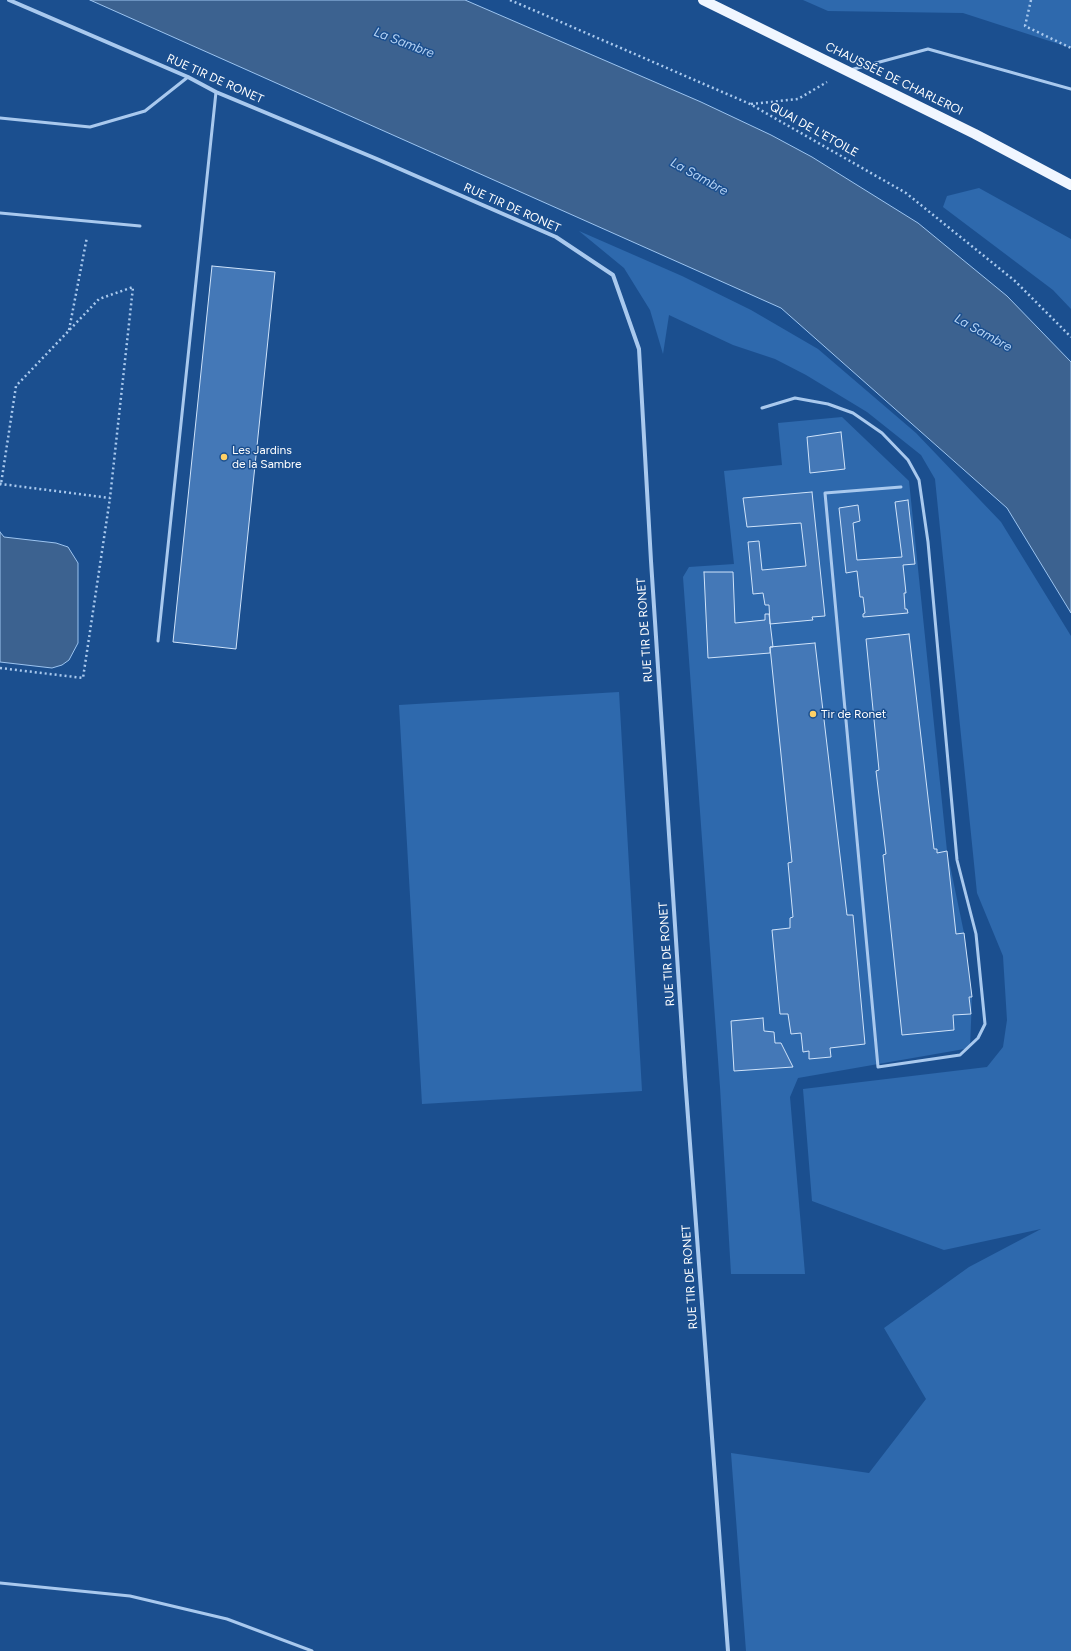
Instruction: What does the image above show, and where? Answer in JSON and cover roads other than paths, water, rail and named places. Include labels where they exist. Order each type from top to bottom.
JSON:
[{"type":"main road","name":"CHAUSSÉE DE CHARLEROI","points":[[703,0],[976,134],[1071,186]]},
{"type":"street","name":"RUE TIR DE RONET","points":[[9,0],[188,77],[216,92],[377,158],[556,237],[613,275],[639,349],[650,561],[684,1069],[728,1651]]},
{"type":"lane","points":[[848,70],[928,49],[1071,89]]},
{"type":"lane","points":[[0,118],[90,127],[145,111],[188,77]]},
{"type":"lane","points":[[158,641],[216,92]]},
{"type":"lane","points":[[0,213],[140,226]]},
{"type":"lane","points":[[762,408],[795,398],[828,404],[852,413],[882,433],[908,460],[919,480],[928,542],[957,860],[976,934],[985,1024],[978,1038],[960,1054],[878,1067],[825,493],[901,487]]},
{"type":"lane","points":[[0,1583],[130,1596],[227,1619],[312,1651]]},
{"type":"water","name":"La Sambre","points":[[90,0],[465,0],[701,102],[771,135],[812,157],[918,223],[1007,296],[1071,362],[1071,613],[1007,508],[781,308]]},
{"type":"water","points":[[0,532],[4,537],[56,543],[68,547],[78,563],[78,643],[69,660],[62,665],[52,668],[0,662]]},
{"type":"place","name":"Les Jardins de la Sambre","points":[[224,457]]},
{"type":"place","name":"Tir de Ronet","points":[[813,714]]}]
